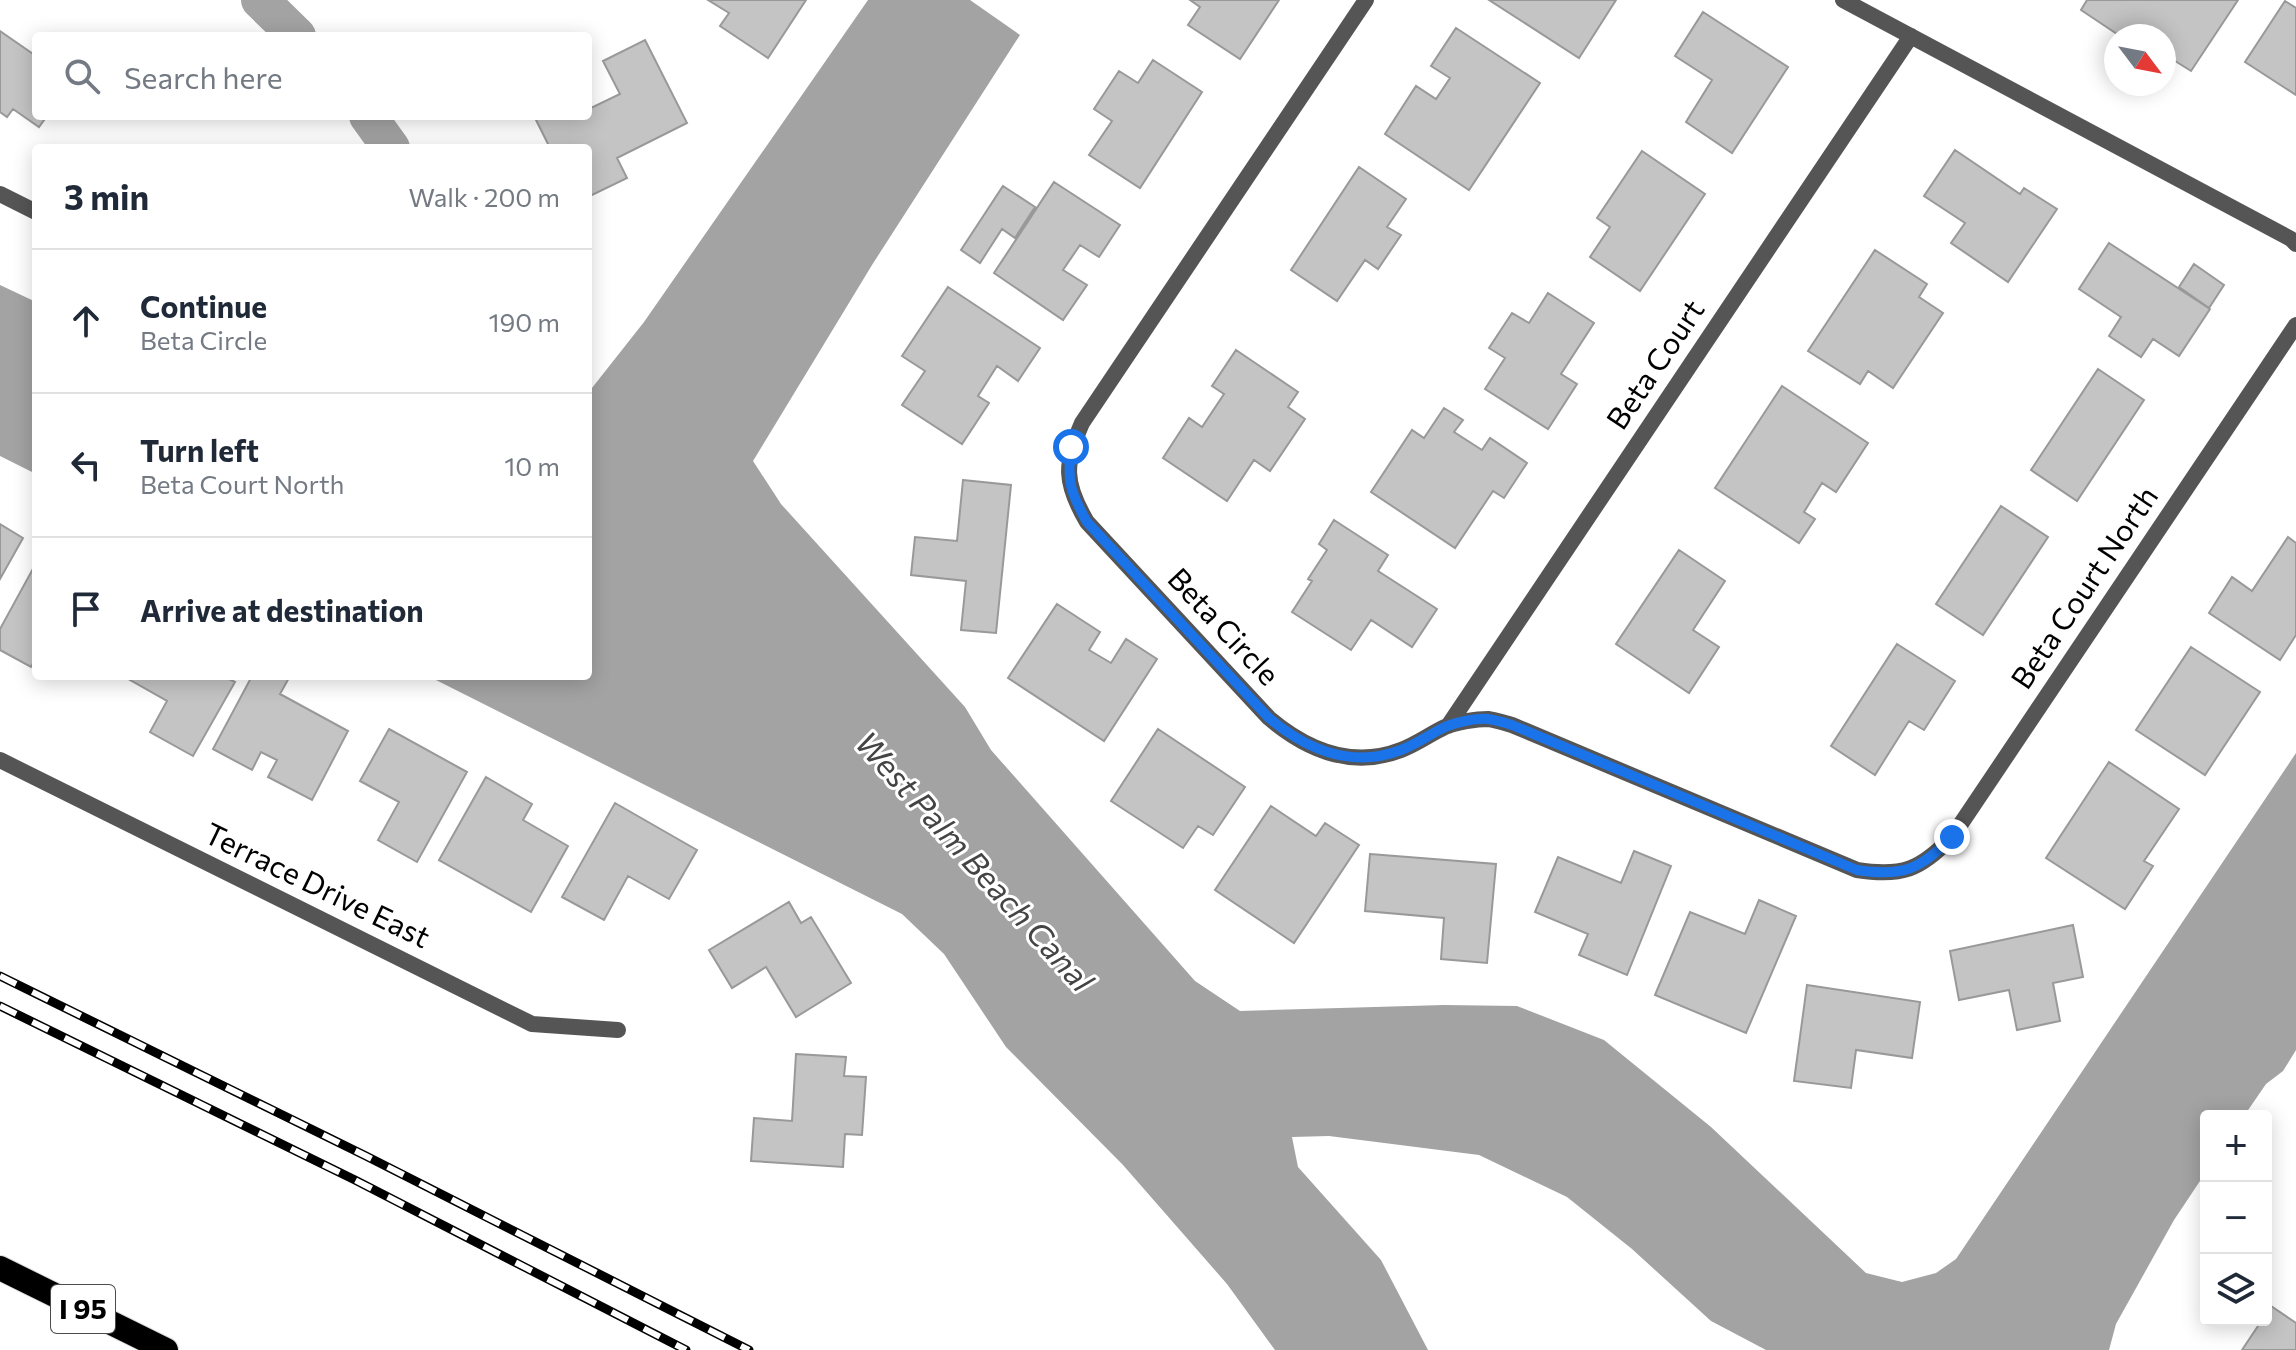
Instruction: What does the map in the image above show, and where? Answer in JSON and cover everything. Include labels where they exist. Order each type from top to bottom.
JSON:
[{"type":"highway","name":"I 95","points":[[0,1268],[166,1350]]},
{"type":"street","name":"Beta Circle","points":[[1366,0],[1082,423],[1071,447],[1068,473],[1074,499],[1087,522],[1269,718],[1291,736],[1316,749],[1343,756],[1372,757],[1399,751],[1448,726],[1487,719],[1512,725],[1857,870],[1883,874],[1909,870]]},
{"type":"street","points":[[1843,0],[2296,244]]},
{"type":"street","name":"Beta Court","points":[[1448,726],[1911,36]]},
{"type":"street","points":[[0,194],[32,210]]},
{"type":"street","name":"Beta Court North","points":[[1909,870],[1932,857],[1952,837],[2296,325]]},
{"type":"street","name":"Terrace Drive East","points":[[0,760],[532,1024],[618,1030]]},
{"type":"water","points":[[868,0],[970,0],[1020,35],[872,265],[753,461],[781,504],[965,707],[991,750],[1195,981],[1240,1011],[1517,1006],[1604,1040],[1711,1127],[1866,1273],[1902,1282],[1936,1273],[1956,1259],[2296,753],[2296,1050],[2283,1071],[2266,1084],[2248,1110],[2200,1110],[2200,1181],[2174,1220],[2116,1324],[2109,1350],[1766,1350],[1711,1321],[1632,1249],[1567,1197],[1479,1155],[1329,1136],[1292,1137],[1298,1167],[1381,1260],[1428,1350],[1275,1350],[1227,1284],[1123,1165],[1006,1047],[944,954],[902,914],[436,680],[592,680],[592,388],[644,322]]},
{"type":"water","points":[[0,285],[32,300],[32,472],[0,456]]},
{"type":"building","points":[[708,0],[806,0],[768,58],[720,26],[729,13]]},
{"type":"building","points":[[1190,0],[1279,0],[1240,59],[1188,25],[1200,7]]},
{"type":"building","points":[[1489,0],[1616,0],[1579,58]]},
{"type":"building","points":[[2087,0],[2238,0],[2191,71],[2176,62],[2176,24],[2104,25],[2081,10]]},
{"type":"building","points":[[2285,1],[2296,8],[2296,95],[2245,62]]},
{"type":"building","points":[[1703,12],[1788,67],[1732,153],[1686,122],[1712,80],[1675,56]]},
{"type":"building","points":[[1456,28],[1540,83],[1469,190],[1385,134],[1416,86],[1436,99],[1450,78],[1431,66]]},
{"type":"building","points":[[0,31],[32,53],[32,120],[44,120],[39,127],[13,109],[7,117],[0,112]]},
{"type":"building","points":[[645,40],[687,123],[617,158],[627,178],[592,195],[592,144],[548,144],[536,120],[592,120],[592,108],[620,94],[603,61]]},
{"type":"building","points":[[1153,60],[1202,92],[1140,188],[1089,155],[1112,121],[1094,109],[1119,71],[1138,83]]},
{"type":"building","points":[[1955,150],[2020,194],[2024,188],[2057,209],[2008,282],[1951,243],[1965,223],[1924,196]]},
{"type":"building","points":[[1642,151],[1705,194],[1640,291],[1590,257],[1610,227],[1597,218]]},
{"type":"building","points":[[1359,167],[1406,199],[1387,227],[1401,235],[1378,269],[1365,260],[1337,301],[1291,270]]},
{"type":"building","points":[[1054,182],[1120,225],[1099,257],[1080,245],[1063,270],[1087,285],[1063,320],[994,273]]},
{"type":"building","points":[[1003,186],[1035,207],[1015,238],[1002,229],[980,263],[961,250]]},
{"type":"building","points":[[2109,243],[2210,309],[2179,356],[2153,339],[2141,357],[2109,336],[2121,317],[2079,289]]},
{"type":"building","points":[[1875,250],[1927,284],[1919,297],[1943,313],[1893,388],[1868,371],[1860,384],[1808,351]]},
{"type":"building","points":[[2194,264],[2224,285],[2209,308],[2179,287]]},
{"type":"building","points":[[948,287],[1040,348],[1018,381],[997,366],[978,396],[989,403],[962,444],[902,405],[925,371],[902,356]]},
{"type":"building","points":[[1548,293],[1594,323],[1561,374],[1577,384],[1548,429],[1485,389],[1505,358],[1489,348],[1512,313],[1529,323]]},
{"type":"building","points":[[1236,350],[1298,392],[1288,407],[1305,419],[1270,471],[1254,460],[1227,501],[1163,458],[1189,418],[1202,427],[1224,394],[1212,386]]},
{"type":"building","points":[[2098,369],[2144,400],[2077,501],[2031,470]]},
{"type":"building","points":[[1782,386],[1868,443],[1836,492],[1822,483],[1804,512],[1815,519],[1799,543],[1715,488]]},
{"type":"building","points":[[1444,408],[1463,420],[1454,432],[1482,450],[1490,438],[1527,463],[1504,498],[1493,491],[1455,548],[1371,492],[1412,430],[1424,438]]},
{"type":"building","points":[[963,480],[1011,485],[996,633],[961,630],[966,581],[911,575],[915,537],[957,541]]},
{"type":"building","points":[[2001,506],[2048,537],[1983,635],[1936,604]]},
{"type":"building","points":[[1334,520],[1388,555],[1378,571],[1437,609],[1412,647],[1371,620],[1351,650],[1292,612],[1327,550],[1319,544]]},
{"type":"building","points":[[0,524],[23,538],[0,579]]},
{"type":"building","points":[[2288,537],[2296,543],[2296,635],[2280,660],[2209,613],[2232,577],[2252,591]]},
{"type":"building","points":[[1679,550],[1725,581],[1693,630],[1719,647],[1689,693],[1616,644]]},
{"type":"building","points":[[32,570],[31,667],[0,650],[0,629]]},
{"type":"building","points":[[1057,604],[1100,632],[1089,650],[1111,663],[1126,639],[1157,659],[1104,741],[1008,678]]},
{"type":"building","points":[[1897,644],[1955,681],[1924,730],[1909,721],[1875,775],[1831,746]]},
{"type":"building","points":[[2191,647],[2260,692],[2205,775],[2136,730]]},
{"type":"building","points":[[130,680],[235,682],[193,756],[150,732],[167,701]]},
{"type":"building","points":[[250,680],[288,680],[280,694],[348,731],[312,800],[268,777],[277,760],[261,752],[252,770],[213,749]]},
{"type":"building","points":[[389,729],[467,772],[417,862],[378,840],[399,802],[360,781]]},
{"type":"building","points":[[1158,729],[1245,787],[1213,835],[1198,826],[1183,848],[1111,801]]},
{"type":"building","points":[[2109,762],[2179,809],[2144,861],[2153,866],[2125,909],[2046,858]]},
{"type":"building","points":[[486,777],[532,804],[523,820],[568,846],[531,912],[439,860]]},
{"type":"building","points":[[615,803],[697,850],[669,899],[628,876],[604,920],[562,897]]},
{"type":"building","points":[[1271,806],[1316,836],[1325,823],[1359,845],[1294,943],[1215,890]]},
{"type":"building","points":[[1634,851],[1671,866],[1627,975],[1579,955],[1588,934],[1535,912],[1558,857],[1621,883]]},
{"type":"building","points":[[1370,854],[1496,864],[1487,963],[1441,959],[1444,918],[1365,911]]},
{"type":"building","points":[[1759,900],[1796,916],[1746,1033],[1655,995],[1690,912],[1745,934]]},
{"type":"building","points":[[789,902],[801,923],[811,917],[851,983],[796,1017],[766,967],[732,988],[709,950]]},
{"type":"building","points":[[2073,925],[2083,977],[2053,983],[2060,1021],[2017,1030],[2009,990],[1959,1000],[1950,951]]},
{"type":"building","points":[[1807,985],[1920,1002],[1912,1058],[1856,1050],[1851,1088],[1794,1081]]},
{"type":"building","points":[[796,1054],[846,1057],[844,1076],[866,1077],[862,1135],[845,1134],[843,1167],[751,1161],[754,1118],[792,1121]]},
{"type":"building","points":[[2272,1307],[2296,1323],[2296,1350],[2242,1350],[2258,1326],[2272,1326]]},
{"type":"waterway","name":"West Palm Beach Canal","points":[[260,0],[293,32]]},
{"type":"waterway","name":"West Palm Beach Canal","points":[[371,120],[388,144]]},
{"type":"railway","points":[[0,976],[366,1156],[749,1350]]},
{"type":"railway","points":[[0,1006],[355,1180],[686,1350]]},
{"type":"route","points":[[1071,447],[1068,473],[1074,499],[1087,522],[1269,718],[1291,736],[1316,749],[1343,756],[1372,757],[1399,751],[1448,726],[1487,719],[1512,725],[1857,870],[1883,874],[1909,870],[1932,857],[1952,837]]}]
